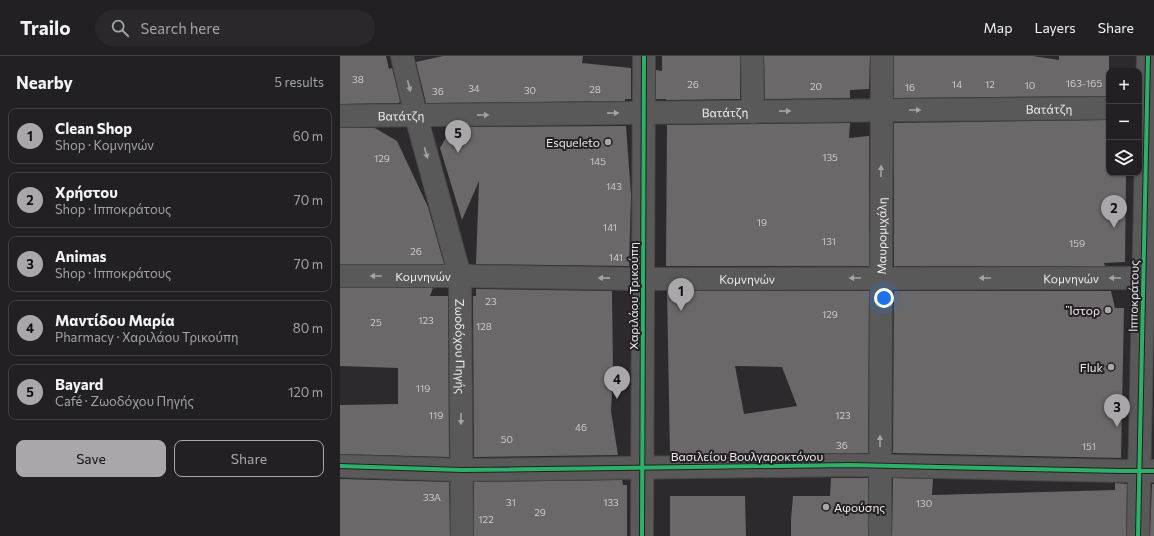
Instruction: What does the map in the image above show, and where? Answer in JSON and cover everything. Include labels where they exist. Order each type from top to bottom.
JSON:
[{"type":"street","name":"Ζωοδόχου Πηγής","points":[[402,56],[416,116],[460,276],[462,536]]},
{"type":"street","name":"Χαριλάου Τρικούπη","points":[[642,536],[641,467],[644,278],[644,56]]},
{"type":"street","points":[[752,56],[753,112]]},
{"type":"street","name":"Μαυρομιχάλη","points":[[880,536],[882,56]]},
{"type":"street","name":"Ιπποκράτους","points":[[1138,536],[1147,471],[1149,278],[1147,107],[1148,56]]},
{"type":"street","name":"Βατάτζη","points":[[340,116],[1106,108]]},
{"type":"street","name":"Κομνηνών","points":[[340,276],[644,278],[1149,278]]},
{"type":"street","name":"Βασιλείου Βουλγαροκτόνου","points":[[340,466],[462,470],[850,465],[1147,471]]},
{"type":"building","points":[[340,56],[386,56],[389,69],[392,68],[400,101],[399,103],[340,104]]},
{"type":"building","points":[[443,56],[583,56],[582,63],[631,68],[631,99],[625,99],[625,101],[426,103],[416,62]]},
{"type":"building","points":[[662,56],[740,56],[740,99],[656,99],[656,70],[662,71]]},
{"type":"building","points":[[764,56],[870,56],[869,89],[850,90],[850,98],[765,99]]},
{"type":"building","points":[[894,56],[1033,56],[1059,60],[1059,56],[1109,56],[1109,68],[1106,68],[1106,96],[894,98]]},
{"type":"building","points":[[1106,120],[1106,176],[1126,176],[1125,262],[1104,263],[1105,266],[894,266],[894,123]]},
{"type":"building","points":[[850,123],[849,138],[869,136],[869,266],[666,266],[667,125]]},
{"type":"building","points":[[626,126],[631,195],[629,266],[476,264],[479,181],[462,220],[440,148],[452,127]]},
{"type":"building","points":[[340,128],[375,128],[397,141],[428,207],[444,264],[340,264]]},
{"type":"building","points":[[340,288],[433,288],[430,296],[448,296],[449,457],[340,454],[340,405],[398,404],[398,368],[340,366]]},
{"type":"building","points":[[476,289],[612,291],[613,370],[611,411],[618,455],[474,457],[473,296],[476,296]]},
{"type":"building","points":[[667,291],[869,291],[868,453],[670,455]],"holes":[[[735,366],[782,367],[797,406],[744,414]]]},
{"type":"building","points":[[894,291],[1111,291],[1115,308],[1124,308],[1121,458],[893,453]]},
{"type":"building","points":[[831,478],[868,478],[868,536],[791,536],[793,496],[830,496]]},
{"type":"building","points":[[893,478],[933,479],[932,495],[1115,490],[1115,483],[1127,484],[1126,536],[892,536]]},
{"type":"building","points":[[340,479],[449,482],[450,536],[340,536]]},
{"type":"building","points":[[622,480],[623,485],[627,485],[627,536],[474,536],[474,482]]},
{"type":"building","points":[[1152,484],[1154,484],[1154,536],[1150,536]]},
{"type":"building","points":[[670,496],[745,496],[746,536],[670,536]]},
{"type":"cycle path","points":[[642,536],[644,56]]},
{"type":"cycle path","points":[[1138,536],[1148,56]]},
{"type":"cycle path","points":[[340,466],[462,470],[850,465],[1154,471]]},
{"type":"place","name":"Esqueleto","points":[[608,142]]},
{"type":"place","name":"Bayard","points":[[458,153]]},
{"type":"place","name":"Χρήστου","points":[[1114,228]]},
{"type":"place","name":"Ἲστορ","points":[[1108,310]]},
{"type":"place","name":"Clean Shop","points":[[681,311]]},
{"type":"place","name":"Fluk","points":[[1111,367]]},
{"type":"place","name":"Μαντίδου Μαρία","points":[[617,399]]},
{"type":"place","name":"Animas","points":[[1117,427]]},
{"type":"place","name":"Αφούσης","points":[[826,507]]}]
